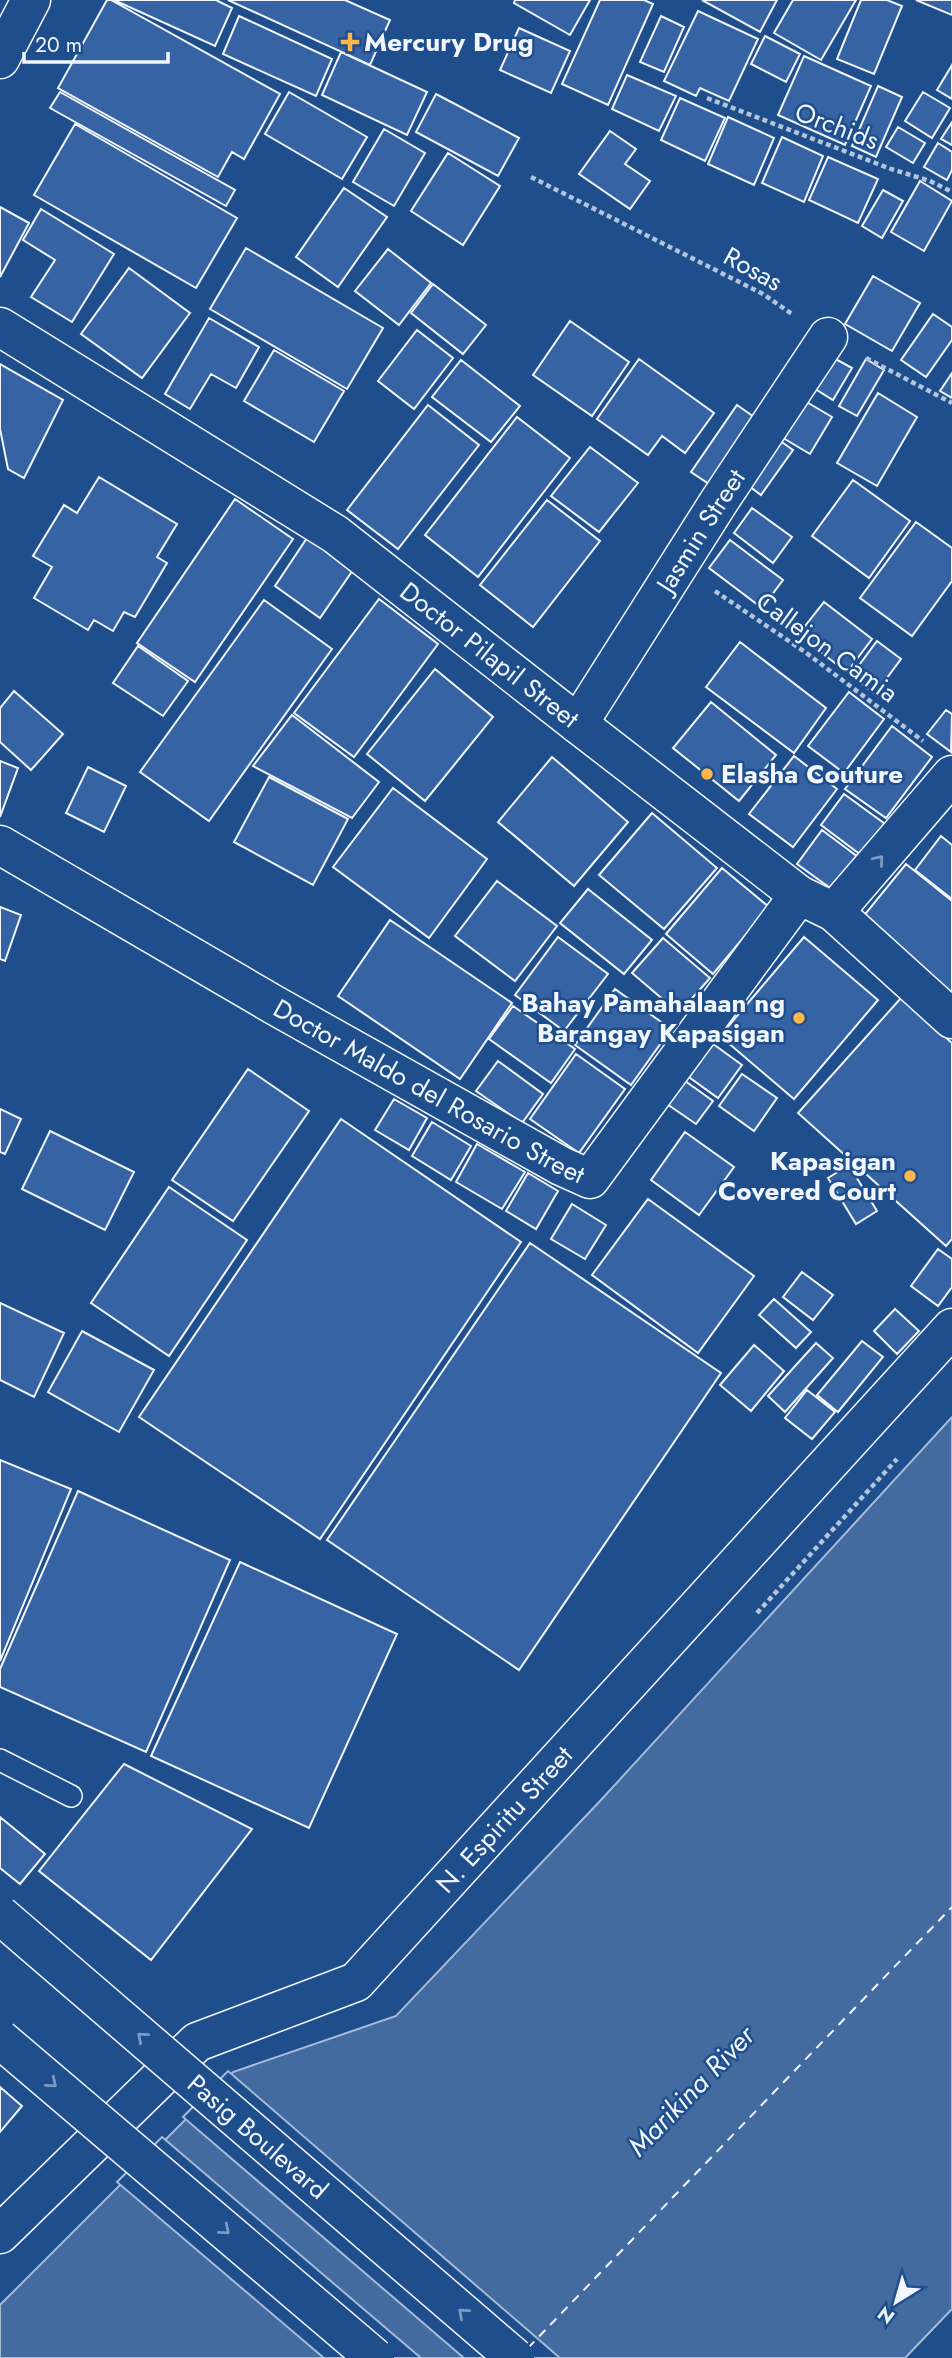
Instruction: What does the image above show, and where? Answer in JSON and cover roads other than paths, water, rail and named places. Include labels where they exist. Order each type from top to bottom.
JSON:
[{"type":"street","points":[[0,59],[31,0]]},
{"type":"street","name":"Doctor Pilapil Street","points":[[0,327],[335,534],[799,895],[834,912],[952,1019]]},
{"type":"street","name":"Jasmin Street","points":[[578,724],[828,338]]},
{"type":"street","points":[[834,912],[942,761]]},
{"type":"street","name":"Doctor Maldo del Rosario Street","points":[[0,845],[276,1006],[590,1179],[799,895]]},
{"type":"street","name":"N. Espiritu Street","points":[[0,2234],[197,2042],[356,1982],[952,1328]]},
{"type":"street","name":"Pasig Boulevard","points":[[0,1914],[515,2358]]},
{"type":"street","points":[[0,2039],[375,2358]]},
{"type":"lane","points":[[0,1760],[71,1796]]},
{"type":"water","name":"Marikina River","points":[[952,1417],[952,2309],[905,2358],[0,2358],[0,2305],[233,2072],[396,2016],[601,1800]]},
{"type":"place","name":"Mercury Drug","points":[[350,42]]},
{"type":"place","name":"Elasha Couture","points":[[707,774]]},
{"type":"place","name":"Bahay Pamahalaan ng Barangay Kapasigan","points":[[799,1018]]},
{"type":"place","name":"Kapasigan Covered Court","points":[[910,1176]]}]
